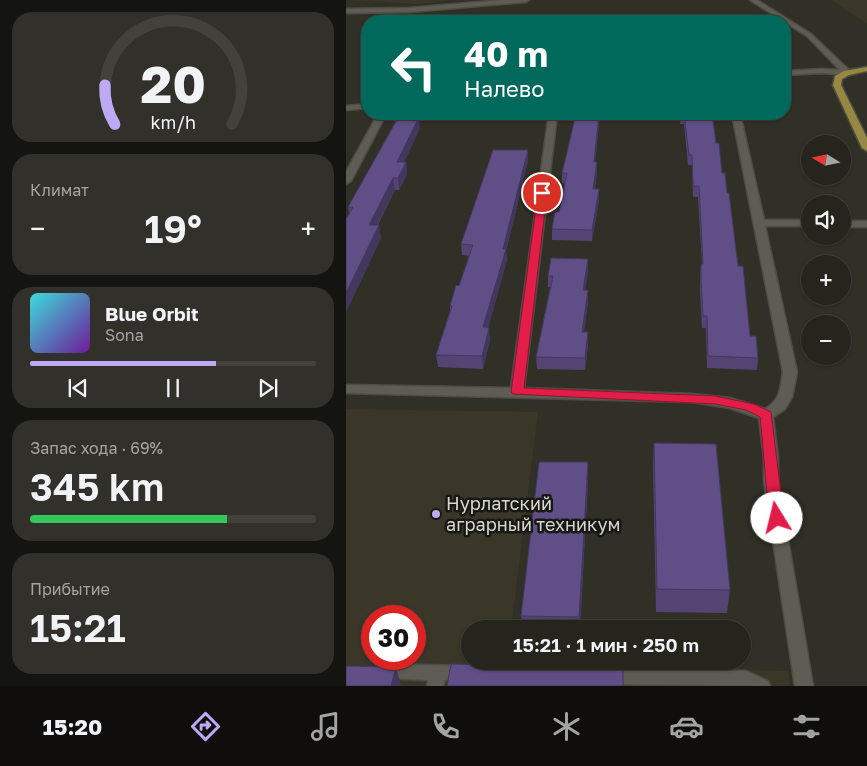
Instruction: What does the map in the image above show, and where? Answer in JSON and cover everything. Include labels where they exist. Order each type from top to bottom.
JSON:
[{"type":"main road","points":[[867,69],[847,72],[838,78],[837,85],[867,148]]},
{"type":"street","points":[[346,11],[409,10],[526,0]]},
{"type":"street","points":[[753,0],[778,15]]},
{"type":"street","points":[[791,23],[809,34],[847,72]]},
{"type":"street","points":[[791,73],[847,72]]},
{"type":"street","points":[[346,108],[361,107]]},
{"type":"street","points":[[346,181],[379,120]]},
{"type":"street","points":[[517,392],[552,120]]},
{"type":"street","points":[[737,120],[790,372],[780,406],[766,415]]},
{"type":"street","points":[[759,222],[801,223]]},
{"type":"street","points":[[851,224],[867,224]]},
{"type":"street","points":[[346,389],[517,392],[715,400],[750,407],[766,415]]},
{"type":"street","points":[[766,415],[771,458],[771,480],[804,686]]},
{"type":"lane","points":[[364,671],[436,679],[477,673]]},
{"type":"lane","points":[[587,676],[746,679],[762,686]]},
{"type":"shaded area","points":[[346,0],[452,0],[420,4]]},
{"type":"shaded area","points":[[831,0],[867,0],[867,24]]},
{"type":"shaded area","name":"Нурлатский аграрный техникум","points":[[346,409],[538,412],[512,620],[461,620],[461,670],[788,671],[790,686],[346,686]]},
{"type":"building","points":[[397,120],[418,120],[397,162],[406,162],[398,178],[393,178],[369,225],[379,225],[346,293],[346,219],[353,207],[348,207]]},
{"type":"building","points":[[575,120],[598,120],[594,162],[597,162],[593,189],[599,189],[592,230],[552,229],[555,212],[559,212],[567,173],[562,173]]},
{"type":"building","points":[[685,120],[713,120],[716,143],[719,143],[722,173],[725,173],[727,193],[729,193],[738,266],[743,266],[750,336],[756,336],[758,358],[708,356],[707,316],[703,316],[701,280],[701,264],[703,264],[699,186],[693,186],[692,155],[689,155]]},
{"type":"building","points":[[493,150],[528,150],[503,249],[506,249],[483,327],[489,328],[482,356],[436,355],[452,306],[450,306],[456,285],[459,286],[473,245],[461,244]]},
{"type":"building","points":[[551,258],[588,259],[583,290],[588,290],[582,332],[588,332],[585,358],[536,357],[553,276],[548,276]]},
{"type":"building","points":[[654,443],[716,444],[730,590],[657,589]]},
{"type":"building","points":[[539,462],[588,462],[579,617],[521,616]]},
{"type":"building","points":[[451,664],[461,664],[461,670],[623,670],[623,686],[447,686]]},
{"type":"building","points":[[346,666],[361,666],[361,670],[395,670],[391,686],[346,686]]},
{"type":"place","name":"Нурлатский аграрный техникум","points":[[436,514]]},
{"type":"route","points":[[542,193],[517,392],[715,400],[750,407],[766,415],[770,438],[771,480],[777,518]]}]
